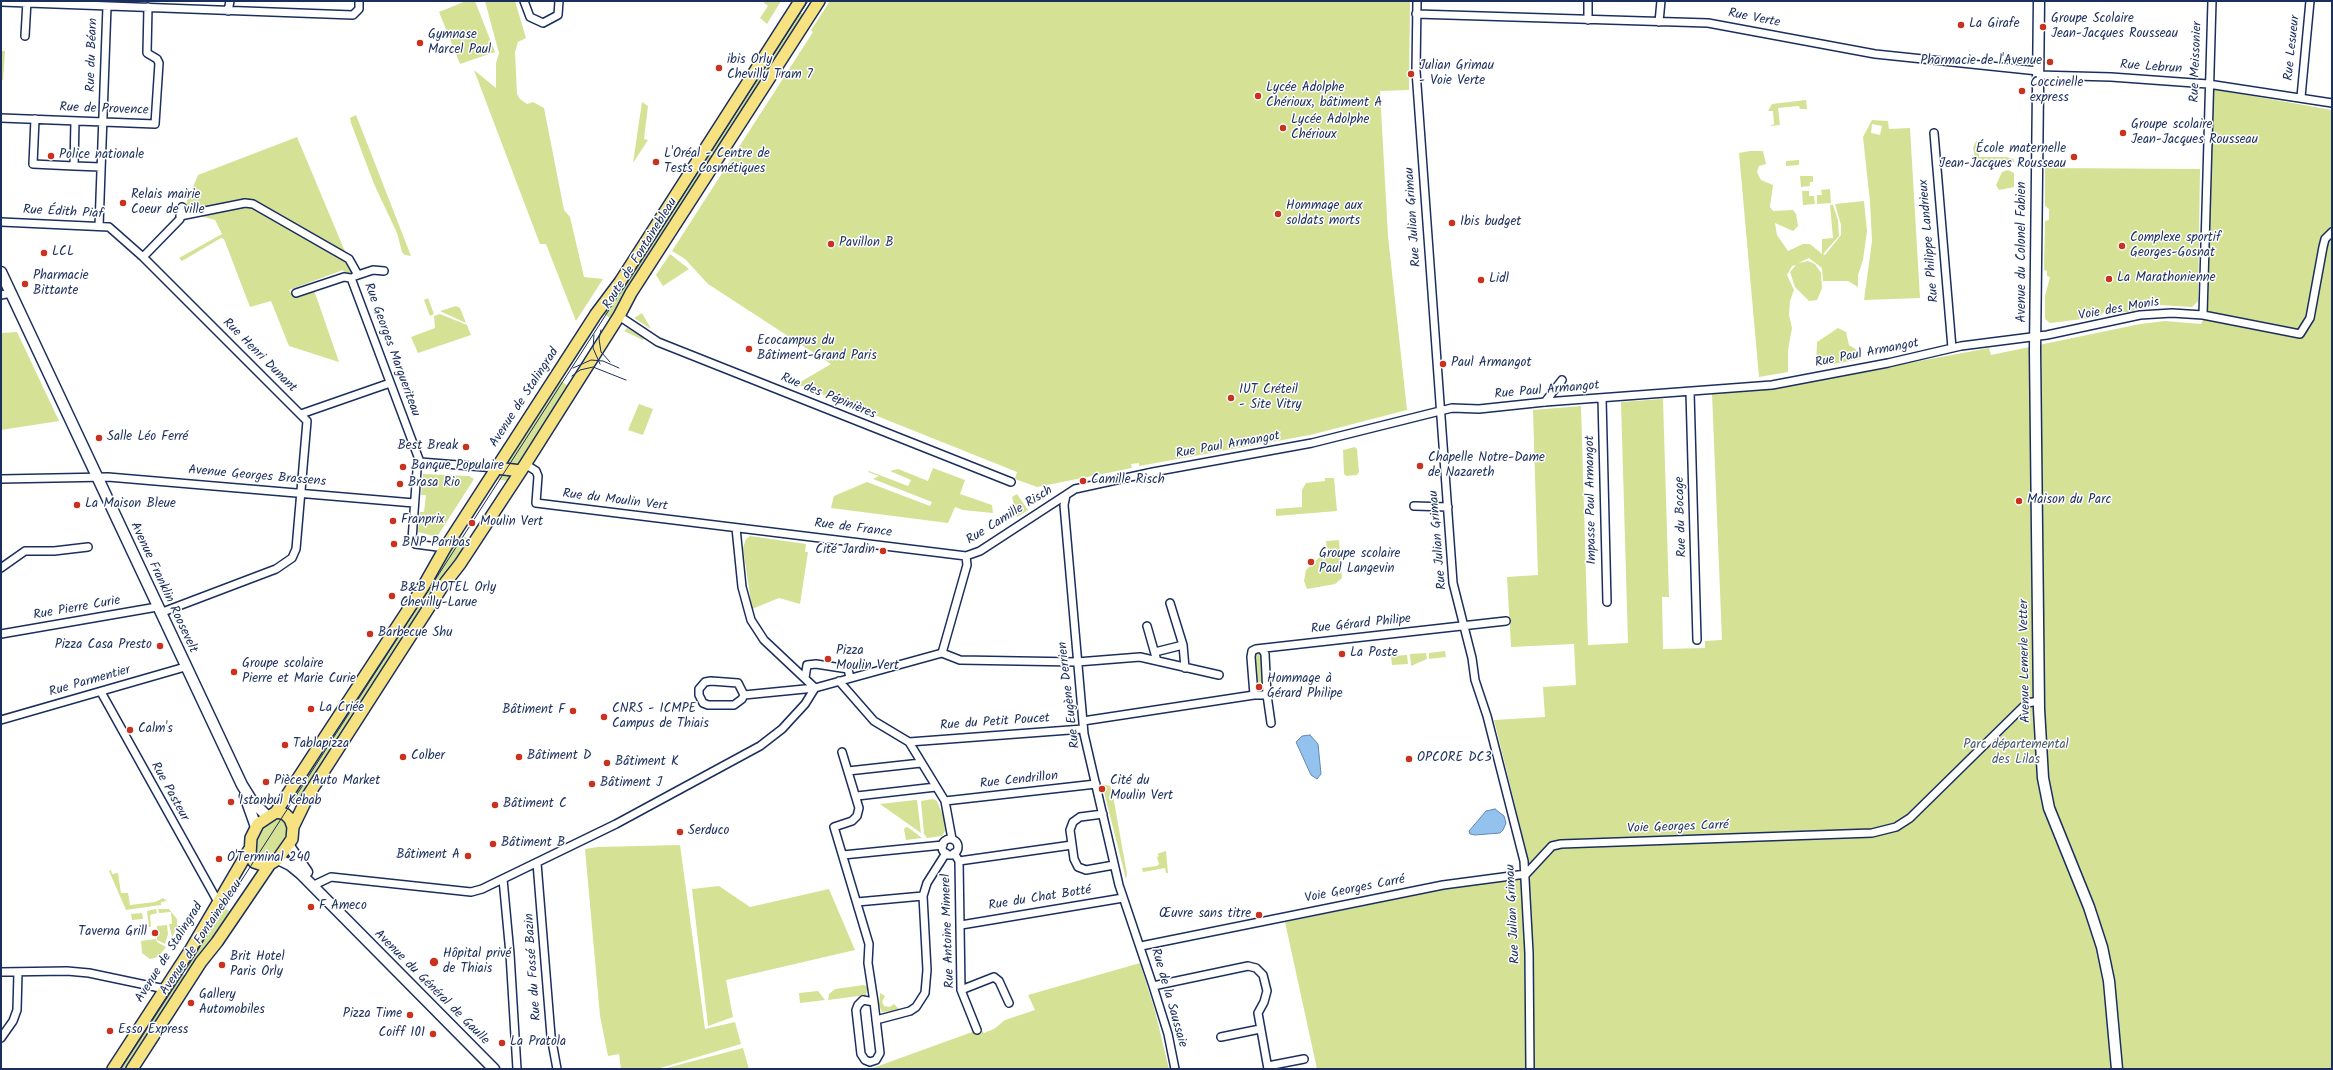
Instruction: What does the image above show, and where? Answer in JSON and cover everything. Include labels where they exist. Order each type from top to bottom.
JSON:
[{"type":"main road","name":"Avenue de Stalingrad","points":[[272,814],[290,794],[424,587],[445,548],[496,468],[596,314],[620,282],[800,1]]},
{"type":"main road","name":"Route de Fontainebleau","points":[[293,827],[303,802],[442,587],[460,564],[523,467],[619,316],[631,293],[819,1]]},
{"type":"main road","points":[[496,468],[523,467]]},
{"type":"main road","points":[[272,814],[285,814],[290,819],[293,827],[289,846],[274,861],[260,864],[254,862],[249,850],[256,827],[272,814]]},
{"type":"main road","name":"Avenue de Stalingrad","points":[[113,1069],[165,989],[249,850]]},
{"type":"main road","name":"Avenue de Fontainebleau","points":[[132,1069],[201,962],[217,942],[274,861]]},
{"type":"street","points":[[228,11],[230,1]]},
{"type":"street","points":[[1,2],[353,15],[359,9],[359,1]]},
{"type":"street","points":[[524,1],[530,17],[543,23],[552,20],[558,14],[559,1]]},
{"type":"street","name":"Rue Julian Grimau","points":[[1417,1],[1416,71],[1453,583],[1526,874],[1529,953],[1530,1069]]},
{"type":"street","points":[[1588,1],[1588,20]]},
{"type":"street","points":[[1659,22],[1660,1]]},
{"type":"street","name":"Avenue du Colonel Fabien","points":[[2036,336],[2039,1]]},
{"type":"street","name":"Rue Meissonier","points":[[2203,315],[2208,84],[2212,1]]},
{"type":"street","name":"Rue Lesueur","points":[[2301,97],[2310,1]]},
{"type":"street","points":[[26,36],[27,2]]},
{"type":"street","name":"Rue du Béarn","points":[[99,226],[107,6]]},
{"type":"street","name":"Rue de Provence","points":[[1,118],[154,124],[159,63],[157,59],[147,53],[148,8]]},
{"type":"street","name":"Rue Verte","points":[[1416,14],[1708,23],[1875,54],[2038,74]]},
{"type":"street","name":"Rue Lebrun","points":[[2038,74],[2111,77],[2208,84],[2301,97],[2332,103]]},
{"type":"street","points":[[35,120],[33,164],[101,167]]},
{"type":"street","points":[[74,166],[75,122]]},
{"type":"street","name":"Rue Philippe Landrieux","points":[[1934,133],[1952,348]]},
{"type":"street","points":[[180,216],[245,203],[253,204],[349,259],[355,277],[373,270],[384,271]]},
{"type":"street","points":[[143,257],[180,219],[182,207]]},
{"type":"street","name":"Rue Édith Piaf","points":[[1,222],[99,226],[114,230],[143,257]]},
{"type":"street","name":"Voie des Monis","points":[[2036,336],[2140,315],[2172,313],[2203,315],[2300,334],[2310,318],[2323,247],[2325,240],[2332,232]]},
{"type":"street","name":"Rue Henri Dunant","points":[[143,257],[307,421],[301,493]]},
{"type":"street","name":"Avenue Franklin Roosevelt","points":[[1,272],[6,294],[98,477],[158,610],[242,785],[252,801],[272,814]]},
{"type":"street","name":"Rue Georges Margueriteau","points":[[296,293],[344,277],[355,277],[390,383],[420,462]]},
{"type":"street","name":"Rue des Pépinières","points":[[619,316],[658,342],[1011,482]]},
{"type":"street","name":"Rue Paul Armangot","points":[[1066,495],[1075,489],[1122,478],[1312,443],[1452,408],[1479,409],[1545,402],[1772,385],[1952,348],[2036,336]]},
{"type":"street","name":"Avenue Lemerle Vetter","points":[[2036,336],[2039,701],[2043,778],[2046,797],[2089,907],[2102,947],[2109,981],[2117,1069]]},
{"type":"street","points":[[1545,402],[1562,380]]},
{"type":"street","points":[[301,414],[390,383]]},
{"type":"street","name":"Rue du Bocage","points":[[1690,392],[1697,640]]},
{"type":"street","name":"Impasse Paul Armangot","points":[[1602,398],[1607,602]]},
{"type":"street","points":[[445,548],[415,544],[412,536],[414,503],[420,462],[496,468]]},
{"type":"street","name":"Rue du Moulin Vert","points":[[523,467],[536,471],[538,476],[536,503],[736,528]]},
{"type":"street","name":"Avenue Georges Brassens","points":[[1,479],[98,477],[414,503]]},
{"type":"street","name":"Rue Pierre Curie","points":[[1,634],[158,610],[285,565],[292,558],[296,550],[301,493]]},
{"type":"street","name":"Rue Camille Risch","points":[[966,556],[980,552],[1066,495]]},
{"type":"street","name":"Rue Eugène Derrien","points":[[1066,495],[1064,505],[1083,728],[1114,865],[1123,898],[1136,934]]},
{"type":"street","points":[[1414,506],[1448,507]]},
{"type":"street","points":[[736,528],[742,587],[751,620],[764,640],[815,688]]},
{"type":"street","name":"Rue de France","points":[[736,528],[966,556]]},
{"type":"street","points":[[1,568],[25,551],[54,551],[88,547]]},
{"type":"street","points":[[942,653],[967,565],[966,556]]},
{"type":"street","points":[[1170,603],[1183,645],[1185,668]]},
{"type":"street","name":"Rue Gérard Philipe","points":[[1262,649],[1506,621]]},
{"type":"street","points":[[1147,626],[1157,661]]},
{"type":"street","points":[[1155,652],[1183,645]]},
{"type":"street","points":[[1254,694],[1251,654],[1254,650],[1262,649],[1264,654],[1266,695],[1271,723]]},
{"type":"street","points":[[744,695],[740,684],[735,681],[711,681],[701,685],[699,695],[703,703],[714,705],[737,704],[744,695],[815,688],[942,653],[960,660],[1077,662],[1140,657],[1219,675]]},
{"type":"street","points":[[805,678],[807,665],[816,664],[848,669],[850,678]]},
{"type":"street","name":"Rue Parmentier","points":[[1,720],[185,667]]},
{"type":"street","points":[[839,681],[874,721],[909,742],[945,801],[952,839],[958,844],[958,849],[954,853],[946,853]]},
{"type":"street","points":[[315,884],[331,877],[471,892],[503,879],[571,846],[760,746],[782,729],[805,704],[815,688]]},
{"type":"street","name":"Rue Pasteur","points":[[101,692],[218,902]]},
{"type":"street","points":[[1083,721],[1254,694],[1266,695]]},
{"type":"street","name":"Voie Georges Carré","points":[[1141,946],[1283,916],[1443,885],[1526,874],[1552,846],[1561,844],[1872,833],[1896,827],[1910,818],[2026,703],[2039,701]]},
{"type":"street","name":"Rue du Petit Poucet","points":[[909,742],[1083,728]]},
{"type":"street","points":[[842,752],[857,796],[859,808],[855,819],[834,826],[869,944],[868,963],[874,1002],[880,1052],[876,1060],[870,1062],[865,1060],[861,1054],[856,1010],[858,1005],[863,1000],[874,1002]]},
{"type":"street","points":[[848,771],[921,763]]},
{"type":"street","name":"Rue Cendrillon","points":[[945,801],[1096,784]]},
{"type":"street","name":"Avenue Franklin Roosevelt","points":[[242,785],[256,827]]},
{"type":"street","points":[[857,796],[936,787]]},
{"type":"street","points":[[1103,814],[1080,817],[1075,820],[1070,828],[1075,862],[1082,870],[1114,865]]},
{"type":"street","points":[[843,855],[943,845],[945,841],[952,839]]},
{"type":"street","points":[[943,845],[946,853]]},
{"type":"street","points":[[958,862],[1072,845]]},
{"type":"street","name":"Avenue du Général de Gaulle","points":[[289,846],[301,866],[350,925],[494,1069]]},
{"type":"street","points":[[876,1020],[910,1011],[916,1007],[925,993],[927,970],[924,896],[927,883],[946,853]]},
{"type":"street","name":"Rue Antoine Mimerel","points":[[954,853],[958,862],[961,925],[961,990],[977,1030]]},
{"type":"street","name":"Avenue du Général de Gaulle","points":[[274,861],[294,867],[315,884]]},
{"type":"street","name":"Rue du Fossé Bazin","points":[[537,863],[551,1036],[557,1069]]},
{"type":"street","points":[[503,879],[510,954],[517,1069]]},
{"type":"street","points":[[857,902],[924,896]]},
{"type":"street","name":"Rue du Chat Botté","points":[[961,925],[1123,898]]},
{"type":"street","name":"Rue de la Saussaie","points":[[1136,934],[1168,1034],[1175,1069]]},
{"type":"street","points":[[1153,986],[1252,966],[1263,975],[1267,991],[1264,1002],[1258,1013],[1268,1068],[1304,1059]]},
{"type":"street","points":[[1,972],[67,971],[89,973],[165,989]]},
{"type":"street","points":[[1,1038],[13,1021],[17,1010],[18,972]]},
{"type":"street","points":[[961,990],[994,978],[999,981],[1009,1003]]},
{"type":"street","points":[[1221,1037],[1260,1029]]},
{"type":"green space","points":[[466,1],[475,1],[495,52],[460,64],[439,12]]},
{"type":"green space","points":[[485,1],[515,1],[526,38],[518,42],[515,52],[517,94],[520,99],[527,104],[533,102],[544,108],[564,210],[570,217],[584,277],[603,279],[576,321],[546,244],[540,244],[474,70],[496,88],[496,63],[499,53]]},
{"type":"green space","points":[[762,1],[781,1],[767,24],[760,18],[768,6]]},
{"type":"green space","points":[[830,1],[1410,1],[1409,90],[1380,91],[1388,236],[1407,410],[1310,435],[1139,466],[1139,463],[1131,464],[1132,468],[1037,487],[1015,479],[1017,472],[797,384],[831,364],[708,284],[685,259],[672,251],[813,32],[811,30]]},
{"type":"green space","points":[[798,11],[806,16],[613,320],[601,312]]},
{"type":"green space","points":[[1,51],[5,51],[3,80],[1,80]]},
{"type":"green space","name":"Parc départemental des Lilas","points":[[2213,89],[2332,110],[2332,1069],[1317,1069],[1285,922],[1466,885],[1515,880],[1532,874],[1494,720],[1545,717],[1543,687],[1576,685],[1574,644],[1511,647],[1507,577],[1538,575],[1533,410],[1581,406],[1588,645],[1628,643],[1621,402],[1663,399],[1669,597],[1662,597],[1663,649],[1705,648],[1705,641],[1722,640],[1712,393],[1764,390],[1989,348],[1991,355],[2140,324],[2165,321],[2201,324],[2208,310]]},
{"type":"green space","points":[[1806,100],[1807,109],[1800,109],[1799,106],[1778,108],[1780,125],[1769,126],[1774,124],[1773,111],[1768,111],[1772,104]]},
{"type":"green space","points":[[642,102],[648,106],[644,139],[648,140],[633,163]]},
{"type":"green space","points":[[356,115],[411,256],[405,255],[402,252],[397,233],[374,184],[351,123],[350,118]]},
{"type":"green space","points":[[1872,120],[1888,121],[1889,129],[1910,128],[1920,298],[1864,300],[1872,241],[1870,202],[1863,137]],"holes":[[[1872,124],[1882,126],[1880,135],[1871,133]]]},
{"type":"green space","points":[[297,137],[354,273],[345,275],[343,270],[289,290],[294,298],[314,290],[339,362],[289,346],[271,301],[250,307],[224,239],[221,238],[182,261],[179,258],[222,234],[215,220],[201,216],[186,219],[186,213],[183,211],[198,175]]},
{"type":"green space","points":[[1976,141],[1984,142],[1983,144],[1979,144],[1979,157],[2006,157],[2014,159],[2014,162],[1976,162],[1973,148]]},
{"type":"green space","points":[[1763,151],[1766,164],[1759,166],[1757,172],[1761,180],[1773,185],[1770,207],[1773,211],[1793,210],[1796,214],[1798,226],[1793,231],[1775,223],[1777,235],[1788,251],[1803,244],[1810,244],[1822,254],[1822,239],[1833,238],[1830,205],[1833,205],[1838,220],[1839,236],[1823,254],[1825,255],[1841,235],[1841,225],[1835,204],[1864,201],[1867,231],[1863,260],[1858,275],[1858,287],[1848,281],[1823,281],[1822,268],[1809,258],[1798,263],[1808,261],[1815,264],[1821,273],[1822,288],[1817,300],[1809,301],[1795,287],[1790,272],[1796,265],[1792,266],[1787,275],[1794,290],[1790,301],[1789,315],[1792,328],[1788,350],[1788,372],[1759,377],[1739,153]]},
{"type":"green space","points":[[1799,160],[1799,165],[1786,166],[1786,161]]},
{"type":"green space","name":"Complexe sportif Georges-Gosnat","points":[[2045,168],[2200,169],[2198,301],[2192,307],[2160,305],[2127,312],[2104,312],[2099,317],[2050,323],[2045,319],[2045,296],[2050,277],[2047,276],[2047,271],[2044,270],[2045,221],[2049,220],[2049,209],[2045,206]]},
{"type":"green space","points":[[2008,170],[2014,173],[2014,187],[1999,190],[1996,185],[2002,172]]},
{"type":"green space","points":[[1800,176],[1813,176],[1813,182],[1810,182],[1810,186],[1801,187]]},
{"type":"green space","points":[[1830,189],[1831,203],[1817,204],[1817,195],[1822,195],[1821,190]]},
{"type":"green space","points":[[1802,191],[1809,191],[1809,196],[1814,196],[1815,204],[1803,205]]},
{"type":"green space","points":[[670,254],[689,269],[663,286],[656,275]]},
{"type":"green space","points":[[428,298],[434,314],[430,316],[424,300]]},
{"type":"green space","points":[[456,306],[460,308],[466,323],[440,311]]},
{"type":"green space","points":[[642,313],[651,329],[634,318]]},
{"type":"green space","points":[[440,314],[467,325],[471,335],[418,353],[411,337],[435,328],[434,316]]},
{"type":"green space","points":[[597,319],[600,321],[561,381],[567,385],[576,374],[520,465],[504,463]]},
{"type":"green space","points":[[627,328],[644,338],[643,340],[624,331]]},
{"type":"green space","points":[[1838,328],[1846,332],[1849,345],[1860,352],[1861,359],[1816,367],[1817,342]]},
{"type":"green space","points":[[17,332],[59,421],[1,430],[1,333]]},
{"type":"green space","points":[[653,334],[719,361],[719,362],[660,339]]},
{"type":"green space","points":[[639,404],[653,409],[643,435],[628,430]]},
{"type":"green space","points":[[1355,447],[1357,449],[1359,472],[1357,475],[1346,476],[1344,474],[1343,450]]},
{"type":"green space","points":[[933,468],[965,480],[960,494],[992,505],[993,513],[963,510],[955,507],[948,523],[831,508],[834,496],[867,482],[930,506],[932,502],[873,479],[879,476],[868,472],[869,471],[908,486],[911,480],[890,471],[898,469],[928,481]]},
{"type":"green space","points":[[498,472],[514,474],[509,481],[494,479]]},
{"type":"green space","points":[[423,474],[469,476],[474,479],[437,537],[418,532],[420,512],[424,512],[426,495],[421,495]]},
{"type":"green space","points":[[1325,478],[1334,478],[1337,511],[1276,516],[1276,509],[1302,507],[1302,490],[1306,483],[1325,481]]},
{"type":"green space","points":[[1017,494],[1028,510],[1017,517],[1012,497]]},
{"type":"green space","points":[[750,536],[806,544],[805,552],[808,552],[800,604],[779,598],[752,609],[743,548],[746,539]]},
{"type":"green space","points":[[456,537],[473,538],[298,806],[289,800]]},
{"type":"green space","points":[[1339,540],[1342,578],[1335,584],[1307,589],[1304,581],[1306,570],[1327,550],[1326,541]]},
{"type":"green space","points":[[1445,651],[1446,657],[1429,659],[1429,653]]},
{"type":"green space","points":[[1255,653],[1260,653],[1262,657],[1264,689],[1260,691],[1256,689]]},
{"type":"green space","points":[[1426,653],[1427,659],[1411,666],[1410,654]]},
{"type":"green space","points":[[1407,655],[1408,664],[1392,665],[1391,656]]},
{"type":"green space","points":[[1102,784],[1110,786],[1112,790],[1127,874],[1126,879]]},
{"type":"green space","points":[[933,799],[937,801],[944,818],[945,831],[942,836],[927,838],[924,834],[921,801]]},
{"type":"green space","points":[[915,800],[917,800],[921,833],[880,804]]},
{"type":"green space","points":[[275,818],[284,819],[288,825],[287,836],[275,855],[263,860],[255,854],[255,842],[265,825]]},
{"type":"green space","points":[[906,827],[922,838],[906,840],[904,829]]},
{"type":"green space","points":[[680,845],[705,1029],[735,1022],[741,1044],[657,1069],[621,1069],[619,1054],[608,1056],[600,1016],[585,849],[598,847]]},
{"type":"green space","points":[[1166,851],[1168,873],[1166,873],[1165,868],[1143,872],[1142,868],[1157,866],[1159,864],[1157,857],[1159,856],[1157,854]]},
{"type":"green space","points":[[111,870],[112,874],[118,873],[121,893],[128,893],[130,905],[155,902],[163,898],[167,901],[161,902],[161,905],[126,910],[109,871]]},
{"type":"green space","points":[[719,886],[750,907],[829,889],[855,950],[726,980],[733,1017],[708,1026],[692,889]]},
{"type":"green space","points":[[220,904],[232,913],[190,973],[183,967]]},
{"type":"green space","points":[[156,909],[157,913],[150,915],[151,927],[149,927],[147,911]]},
{"type":"green space","points":[[158,909],[169,909],[177,919],[177,928],[172,937],[169,924],[172,924],[171,912],[159,913]]},
{"type":"green space","points":[[142,913],[143,919],[132,920],[131,914]]},
{"type":"green space","points":[[167,925],[168,934],[165,944],[157,940],[157,926]]},
{"type":"green space","points":[[156,939],[157,942],[166,947],[158,957],[150,959],[142,953],[141,941]]},
{"type":"green space","points":[[1140,963],[1155,1011],[1169,1069],[870,1069],[975,1031],[976,1033],[982,1031],[984,1033],[994,1029],[1005,1020],[1035,1010],[1028,995]]},
{"type":"green space","points":[[180,972],[187,977],[128,1069],[117,1069]]},
{"type":"green space","points":[[864,985],[868,987],[866,995],[828,1000],[829,994],[835,989]]},
{"type":"green space","points":[[818,991],[825,1000],[800,1003],[799,993]]},
{"type":"green space","points":[[880,993],[885,996],[882,1002],[884,1006],[890,1007],[894,1004],[900,1010],[882,1012],[879,1006]]},
{"type":"green space","points":[[743,1048],[749,1069],[663,1069]]},
{"type":"water","points":[[1310,735],[1318,744],[1321,774],[1317,779],[1311,775],[1296,742],[1302,736]]},
{"type":"water","points":[[1495,809],[1504,816],[1506,823],[1500,833],[1470,834],[1469,831],[1486,811]]},
{"type":"tram line","points":[[120,1069],[808,1]]},
{"type":"tram line","points":[[601,330],[599,339],[601,352],[610,362]]},
{"type":"tram line","points":[[594,335],[593,348],[600,364]]},
{"type":"tram line","points":[[573,368],[591,360],[603,361],[619,368]]},
{"type":"tram line","points":[[572,376],[580,370],[593,367],[626,380]]},
{"type":"place","name":"La Girafe","points":[[1961,25]]},
{"type":"place","name":"Groupe Scolaire Jean-Jacques Rousseau","points":[[2043,27]]},
{"type":"place","name":"Gymnase Marcel Paul","points":[[420,43]]},
{"type":"place","name":"Pharmacie de l'Avenue","points":[[2050,62]]},
{"type":"place","name":"ibis Orly Chevilly Tram 7","points":[[719,68]]},
{"type":"place","name":"Julian Grimau - Voie Verte","points":[[1411,74]]},
{"type":"place","name":"Coccinelle express","points":[[2022,91]]},
{"type":"place","name":"Lycée Adolphe Chérioux, bâtiment A","points":[[1258,96]]},
{"type":"place","name":"Lycée Adolphe Chérioux","points":[[1283,128]]},
{"type":"place","name":"Groupe scolaire Jean-Jacques Rousseau","points":[[2123,133]]},
{"type":"place","name":"Police nationale","points":[[51,156]]},
{"type":"place","name":"École maternelle Jean-Jacques Rousseau","points":[[2074,157]]},
{"type":"place","name":"L'Oréal - Centre de Tests Cosmétiques","points":[[656,162]]},
{"type":"place","name":"Relais mairie Coeur de ville","points":[[123,203]]},
{"type":"place","name":"Hommage aux soldats morts","points":[[1278,214]]},
{"type":"place","name":"Ibis budget","points":[[1452,223]]},
{"type":"place","name":"Pavillon B","points":[[831,244]]},
{"type":"place","name":"Complexe sportif Georges-Gosnat","points":[[2122,246]]},
{"type":"place","name":"LCL","points":[[44,253]]},
{"type":"place","name":"La Marathonienne","points":[[2109,279]]},
{"type":"place","name":"Lidl","points":[[1481,280]]},
{"type":"place","name":"Pharmacie Bittante","points":[[25,284]]},
{"type":"place","name":"Ecocampus du Bâtiment-Grand Paris","points":[[749,349]]},
{"type":"place","name":"Paul Armangot","points":[[1443,364]]},
{"type":"place","name":"IUT Créteil - Site Vitry","points":[[1231,398]]},
{"type":"place","name":"Salle Léo Ferré","points":[[99,438]]},
{"type":"place","name":"Best Break","points":[[466,447]]},
{"type":"place","name":"Chapelle Notre-Dame de Nazareth","points":[[1420,466]]},
{"type":"place","name":"Banque Populaire","points":[[403,467]]},
{"type":"place","name":"Camille Risch","points":[[1083,481]]},
{"type":"place","name":"Brasa Rio","points":[[400,484]]},
{"type":"place","name":"Maison du Parc","points":[[2019,501]]},
{"type":"place","name":"La Maison Bleue","points":[[77,505]]},
{"type":"place","name":"Franprix","points":[[393,521]]},
{"type":"place","name":"Moulin Vert","points":[[472,523]]},
{"type":"place","name":"BNP Paribas","points":[[394,544]]},
{"type":"place","name":"Cité Jardin","points":[[883,551]]},
{"type":"place","name":"Groupe scolaire Paul Langevin","points":[[1311,562]]},
{"type":"place","name":"B&B HOTEL Orly Chevilly-Larue","points":[[392,596]]},
{"type":"place","name":"Barbecue Shu","points":[[370,634]]},
{"type":"place","name":"Pizza Casa Presto","points":[[160,646]]},
{"type":"place","name":"La Poste","points":[[1342,654]]},
{"type":"place","name":"Pizza Moulin Vert","points":[[828,659]]},
{"type":"place","name":"Groupe scolaire Pierre et Marie Curie","points":[[234,672]]},
{"type":"place","name":"Hommage à Gérard Philipe","points":[[1259,687]]},
{"type":"place","name":"La Criée","points":[[311,709]]},
{"type":"place","name":"Bâtiment F","points":[[573,711]]},
{"type":"place","name":"CNRS - ICMPE Campus de Thiais","points":[[604,717]]},
{"type":"place","name":"Calm's","points":[[130,730]]},
{"type":"place","name":"Tablapizza","points":[[285,745]]},
{"type":"place","name":"Colber","points":[[403,757]]},
{"type":"place","name":"Bâtiment D","points":[[519,757]]},
{"type":"place","name":"OPCORE DC3","points":[[1409,759]]},
{"type":"place","name":"Bâtiment K","points":[[607,763]]},
{"type":"place","name":"Pièces Auto Market","points":[[266,782]]},
{"type":"place","name":"Bâtiment J","points":[[592,784]]},
{"type":"place","name":"Cité du Moulin Vert","points":[[1102,789]]},
{"type":"place","name":"Istanbul Kebab","points":[[231,802]]},
{"type":"place","name":"Bâtiment C","points":[[495,805]]},
{"type":"place","name":"Serduco","points":[[680,832]]},
{"type":"place","name":"Bâtiment B","points":[[493,844]]},
{"type":"place","name":"Bâtiment A","points":[[468,856]]},
{"type":"place","name":"O'Terminal 240","points":[[219,859]]},
{"type":"place","name":"F Ameco","points":[[311,907]]},
{"type":"place","name":"Œuvre sans titre","points":[[1259,915]]},
{"type":"place","name":"Taverna Grill","points":[[155,933]]},
{"type":"place","name":"Hôpital privé de Thiais","points":[[434,962]]},
{"type":"place","name":"Brit Hotel Paris Orly","points":[[222,965]]},
{"type":"place","name":"Gallery Automobiles","points":[[191,1003]]},
{"type":"place","name":"Pizza Time","points":[[410,1015]]},
{"type":"place","name":"Esso Express","points":[[110,1031]]},
{"type":"place","name":"Coiff 101","points":[[433,1034]]},
{"type":"place","name":"La Pratola","points":[[502,1043]]}]
